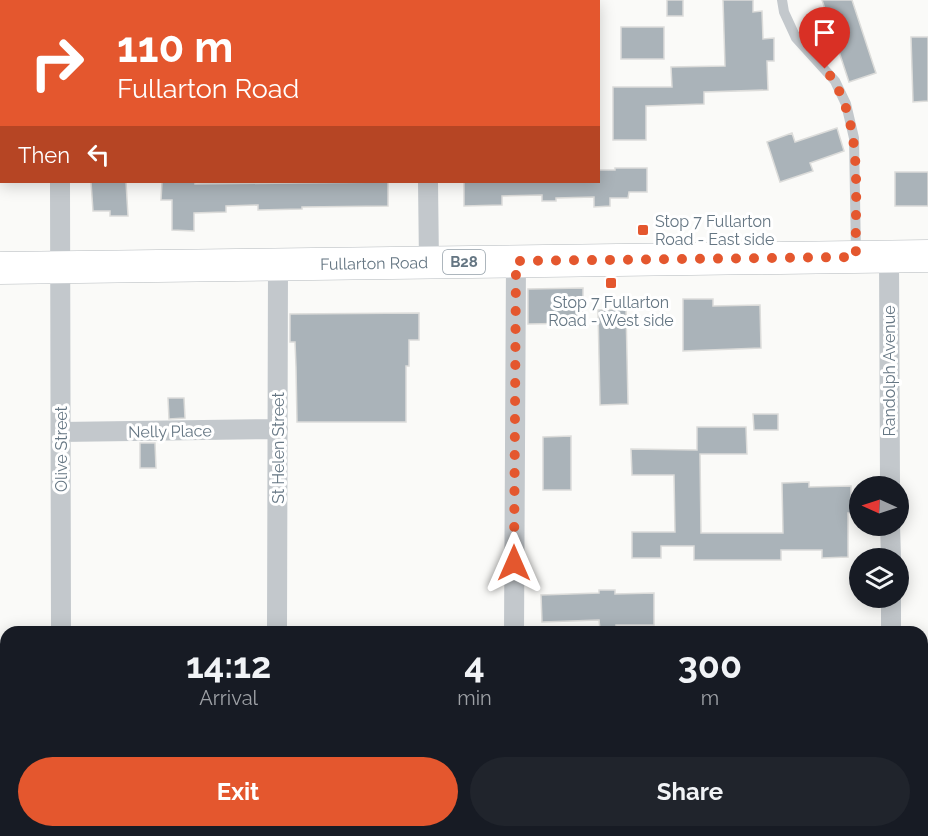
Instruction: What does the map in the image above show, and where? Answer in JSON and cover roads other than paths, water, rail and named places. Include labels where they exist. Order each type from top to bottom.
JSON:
[{"type":"main road","name":"Fullarton Road","points":[[0,268],[928,256]]},
{"type":"street","name":"Olive Street","points":[[60,183],[62,626]]},
{"type":"street","points":[[428,183],[429,263]]},
{"type":"street","name":"Randolph Avenue","points":[[889,256],[890,476]]},
{"type":"street","points":[[514,626],[516,261]]},
{"type":"street","name":"St Helen Street","points":[[278,265],[278,626]]},
{"type":"street","name":"Nelly Place","points":[[61,432],[278,429]]},
{"type":"street","points":[[891,608],[891,626]]},
{"type":"lane","points":[[782,0],[784,12],[796,38],[835,81],[846,104],[854,138],[856,257]]},
{"type":"place","name":"Stop 7 Fullarton Road - East side","points":[[643,230]]},
{"type":"place","name":"Stop 7 Fullarton Road - West side","points":[[611,283]]}]
